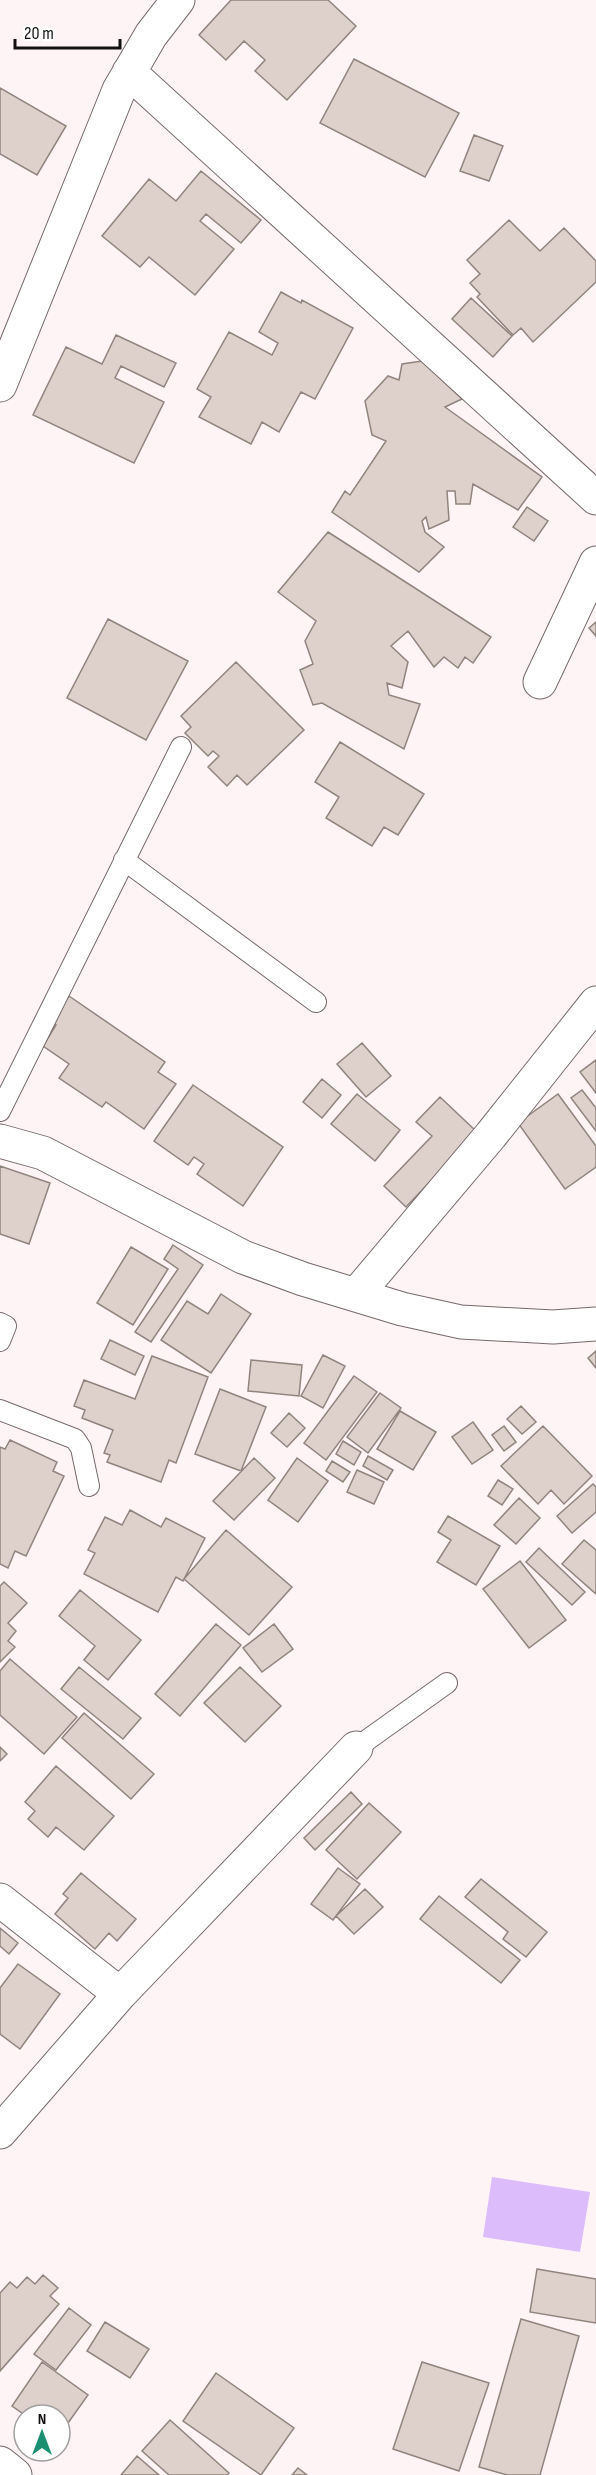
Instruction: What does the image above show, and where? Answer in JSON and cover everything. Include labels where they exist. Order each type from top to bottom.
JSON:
[{"type":"street","points":[[0,385],[119,90],[151,35],[178,0]]},
{"type":"street","points":[[129,72],[596,498]]},
{"type":"street","points":[[540,682],[596,563]]},
{"type":"street","points":[[356,1295],[491,1135],[596,1002]]},
{"type":"street","points":[[0,1141],[43,1153],[243,1257],[356,1295],[402,1309],[461,1322],[553,1327],[596,1324]]},
{"type":"street","points":[[0,2132],[120,1994],[356,1748]]},
{"type":"street","points":[[0,1900],[120,1994]]},
{"type":"street","points":[[0,2463],[15,2475]]},
{"type":"lane","points":[[0,1111],[181,747]]},
{"type":"lane","points":[[124,860],[316,1002]]},
{"type":"lane","points":[[0,1323],[6,1326],[0,1341]]},
{"type":"lane","points":[[0,1410],[75,1439],[81,1448],[89,1486]]},
{"type":"lane","points":[[356,1748],[447,1683]]},
{"type":"shaded area","points":[[492,2177],[590,2192],[580,2252],[483,2237]]},
{"type":"building","points":[[231,0],[328,0],[356,26],[287,100],[255,71],[265,60],[244,41],[226,60],[199,35]]},
{"type":"building","points":[[354,59],[459,113],[425,177],[320,123]]},
{"type":"building","points":[[0,88],[66,126],[37,175],[0,154]]},
{"type":"building","points":[[474,135],[503,146],[489,181],[460,171]]},
{"type":"building","points":[[201,171],[261,220],[241,243],[206,214],[200,221],[234,249],[195,295],[149,257],[140,267],[102,236],[149,179],[176,201]]},
{"type":"building","points":[[509,220],[540,251],[564,228],[596,261],[596,282],[533,342],[521,328],[513,335],[477,297],[480,294],[470,283],[480,274],[467,260]]},
{"type":"building","points":[[281,292],[301,303],[302,300],[353,328],[315,399],[301,392],[279,432],[262,422],[251,444],[199,417],[211,397],[197,389],[229,332],[272,355],[278,343],[259,332]]},
{"type":"building","points":[[471,298],[512,336],[493,357],[452,319]]},
{"type":"building","points":[[116,335],[176,363],[164,387],[121,366],[115,378],[164,402],[134,463],[33,415],[66,347],[102,364]]},
{"type":"building","points":[[422,361],[462,399],[445,407],[542,477],[518,510],[473,484],[470,504],[456,504],[455,491],[447,491],[449,520],[429,529],[426,517],[422,521],[425,532],[444,547],[419,572],[332,512],[345,491],[350,495],[386,441],[372,435],[365,401],[388,376],[399,380],[402,364]]},
{"type":"building","points":[[527,507],[548,521],[534,541],[513,527]]},
{"type":"building","points":[[328,532],[491,637],[473,663],[465,657],[458,668],[444,657],[434,667],[408,631],[391,646],[408,662],[402,688],[387,683],[389,695],[420,704],[404,749],[322,703],[313,705],[300,670],[313,664],[305,641],[316,621],[278,592]]},
{"type":"building","points":[[108,619],[188,661],[146,740],[67,698]]},
{"type":"building","points":[[596,622],[596,636],[589,628]]},
{"type":"building","points":[[236,662],[304,730],[247,785],[237,775],[227,786],[208,767],[219,756],[213,751],[208,756],[185,733],[191,727],[181,716]]},
{"type":"building","points":[[340,742],[424,794],[398,835],[384,827],[372,846],[326,818],[339,797],[315,782]]},
{"type":"building","points":[[69,996],[165,1062],[158,1072],[176,1084],[144,1129],[106,1102],[102,1107],[59,1078],[69,1064],[43,1046],[56,1025],[51,1022]]},
{"type":"building","points":[[362,1043],[391,1076],[366,1097],[337,1064]]},
{"type":"building","points":[[596,1060],[596,1093],[580,1072]]},
{"type":"building","points":[[322,1079],[341,1095],[322,1118],[303,1102]]},
{"type":"building","points":[[193,1085],[283,1147],[243,1206],[197,1174],[204,1164],[194,1157],[188,1165],[154,1141]]},
{"type":"building","points":[[582,1090],[596,1108],[596,1131],[571,1098]]},
{"type":"building","points":[[357,1094],[400,1130],[375,1161],[331,1124]]},
{"type":"building","points":[[558,1094],[596,1146],[596,1167],[565,1189],[518,1123]]},
{"type":"building","points":[[440,1097],[477,1132],[406,1207],[384,1186],[432,1136],[416,1122]]},
{"type":"building","points":[[0,1166],[50,1183],[29,1244],[0,1234]]},
{"type":"building","points":[[173,1245],[203,1265],[151,1342],[135,1332],[178,1269],[164,1259]]},
{"type":"building","points":[[131,1247],[168,1269],[133,1325],[97,1303]]},
{"type":"building","points":[[221,1294],[251,1314],[211,1373],[161,1340],[187,1301],[208,1314]]},
{"type":"building","points":[[110,1340],[144,1356],[135,1375],[101,1359]]},
{"type":"building","points":[[596,1351],[596,1368],[588,1358]]},
{"type":"building","points":[[323,1355],[345,1366],[323,1408],[301,1396]]},
{"type":"building","points":[[152,1356],[208,1377],[176,1463],[169,1460],[161,1482],[107,1462],[110,1455],[104,1453],[113,1430],[82,1418],[85,1410],[74,1406],[84,1380],[135,1399]]},
{"type":"building","points":[[251,1360],[302,1365],[299,1396],[248,1391]]},
{"type":"building","points":[[354,1376],[377,1392],[326,1460],[304,1443]]},
{"type":"building","points":[[220,1389],[266,1407],[241,1471],[195,1454]]},
{"type":"building","points":[[380,1393],[401,1408],[368,1453],[347,1437]]},
{"type":"building","points":[[521,1406],[536,1422],[522,1434],[507,1419]]},
{"type":"building","points":[[400,1411],[436,1432],[413,1470],[377,1449]]},
{"type":"building","points":[[289,1413],[305,1428],[287,1447],[271,1433]]},
{"type":"building","points":[[473,1422],[493,1450],[472,1464],[452,1437]]},
{"type":"building","points":[[504,1426],[516,1442],[504,1451],[492,1435]]},
{"type":"building","points":[[543,1426],[592,1476],[564,1504],[551,1490],[538,1504],[501,1466]]},
{"type":"building","points":[[10,1440],[57,1462],[53,1471],[64,1476],[26,1556],[15,1551],[8,1568],[0,1564],[0,1447],[5,1449]]},
{"type":"building","points":[[343,1441],[361,1452],[354,1465],[336,1454]]},
{"type":"building","points":[[368,1456],[393,1470],[387,1480],[363,1466]]},
{"type":"building","points":[[254,1458],[275,1478],[234,1520],[213,1501]]},
{"type":"building","points":[[297,1458],[328,1481],[298,1522],[268,1500]]},
{"type":"building","points":[[332,1461],[350,1472],[343,1482],[326,1471]]},
{"type":"building","points":[[357,1470],[384,1482],[374,1504],[347,1492]]},
{"type":"building","points":[[498,1480],[513,1489],[502,1505],[488,1496]]},
{"type":"building","points":[[593,1484],[596,1487],[596,1512],[572,1533],[557,1516]]},
{"type":"building","points":[[519,1498],[540,1518],[516,1544],[494,1525]]},
{"type":"building","points":[[130,1510],[161,1527],[166,1518],[205,1538],[183,1581],[176,1577],[158,1612],[84,1574],[95,1553],[88,1550],[105,1517],[122,1525]]},
{"type":"building","points":[[448,1516],[500,1546],[476,1585],[437,1562],[451,1540],[438,1532]]},
{"type":"building","points":[[226,1530],[292,1587],[249,1635],[184,1579]]},
{"type":"building","points":[[584,1540],[596,1550],[596,1594],[562,1564]]},
{"type":"building","points":[[539,1548],[585,1592],[572,1605],[526,1562]]},
{"type":"building","points":[[520,1561],[566,1620],[529,1648],[483,1589]]},
{"type":"building","points":[[4,1582],[27,1603],[8,1623],[16,1631],[8,1641],[15,1647],[0,1662],[0,1586]]},
{"type":"building","points":[[80,1590],[141,1640],[108,1680],[84,1660],[95,1646],[59,1616]]},
{"type":"building","points":[[216,1624],[241,1645],[180,1716],[155,1694]]},
{"type":"building","points":[[274,1624],[293,1649],[262,1672],[243,1648]]},
{"type":"building","points":[[10,1659],[77,1717],[44,1754],[0,1715],[0,1671]]},
{"type":"building","points":[[79,1667],[141,1718],[123,1739],[61,1689]]},
{"type":"building","points":[[240,1667],[281,1706],[245,1742],[204,1703]]},
{"type":"building","points":[[84,1713],[154,1774],[131,1799],[62,1738]]},
{"type":"building","points":[[0,1747],[7,1754],[0,1761]]},
{"type":"building","points":[[56,1766],[114,1816],[84,1850],[56,1827],[48,1837],[28,1819],[35,1811],[25,1802]]},
{"type":"building","points":[[351,1792],[362,1804],[315,1850],[304,1838]]},
{"type":"building","points":[[369,1803],[401,1832],[357,1879],[326,1850]]},
{"type":"building","points":[[338,1868],[360,1884],[333,1920],[311,1904]]},
{"type":"building","points":[[81,1873],[136,1919],[117,1941],[109,1933],[95,1949],[55,1914],[68,1898],[63,1894]]},
{"type":"building","points":[[481,1879],[547,1932],[526,1957],[503,1939],[508,1932],[465,1897]]},
{"type":"building","points":[[365,1889],[383,1907],[354,1934],[336,1916]]},
{"type":"building","points":[[439,1896],[520,1960],[501,1983],[420,1919]]},
{"type":"building","points":[[0,1928],[18,1943],[9,1954],[0,1946]]},
{"type":"building","points":[[18,1964],[60,1994],[20,2049],[0,2034],[0,1988]]},
{"type":"building","points":[[537,2269],[596,2279],[596,2323],[530,2312]]},
{"type":"building","points":[[43,2275],[58,2288],[50,2296],[59,2304],[0,2371],[0,2293],[10,2282],[17,2288],[27,2277],[35,2284]]},
{"type":"building","points":[[69,2308],[91,2325],[56,2370],[34,2354]]},
{"type":"building","points":[[521,2319],[579,2336],[540,2475],[507,2475],[479,2467]]},
{"type":"building","points":[[105,2322],[149,2349],[130,2378],[87,2351]]},
{"type":"building","points":[[42,2362],[88,2395],[72,2417],[72,2403],[14,2403]]},
{"type":"building","points":[[422,2362],[489,2383],[459,2471],[393,2449]]},
{"type":"building","points":[[216,2373],[294,2428],[261,2475],[183,2421]]},
{"type":"building","points":[[170,2420],[229,2473],[227,2475],[169,2475],[142,2451]]},
{"type":"building","points":[[137,2456],[159,2475],[121,2475]]},
{"type":"building","points":[[298,2468],[307,2475],[292,2475]]}]
